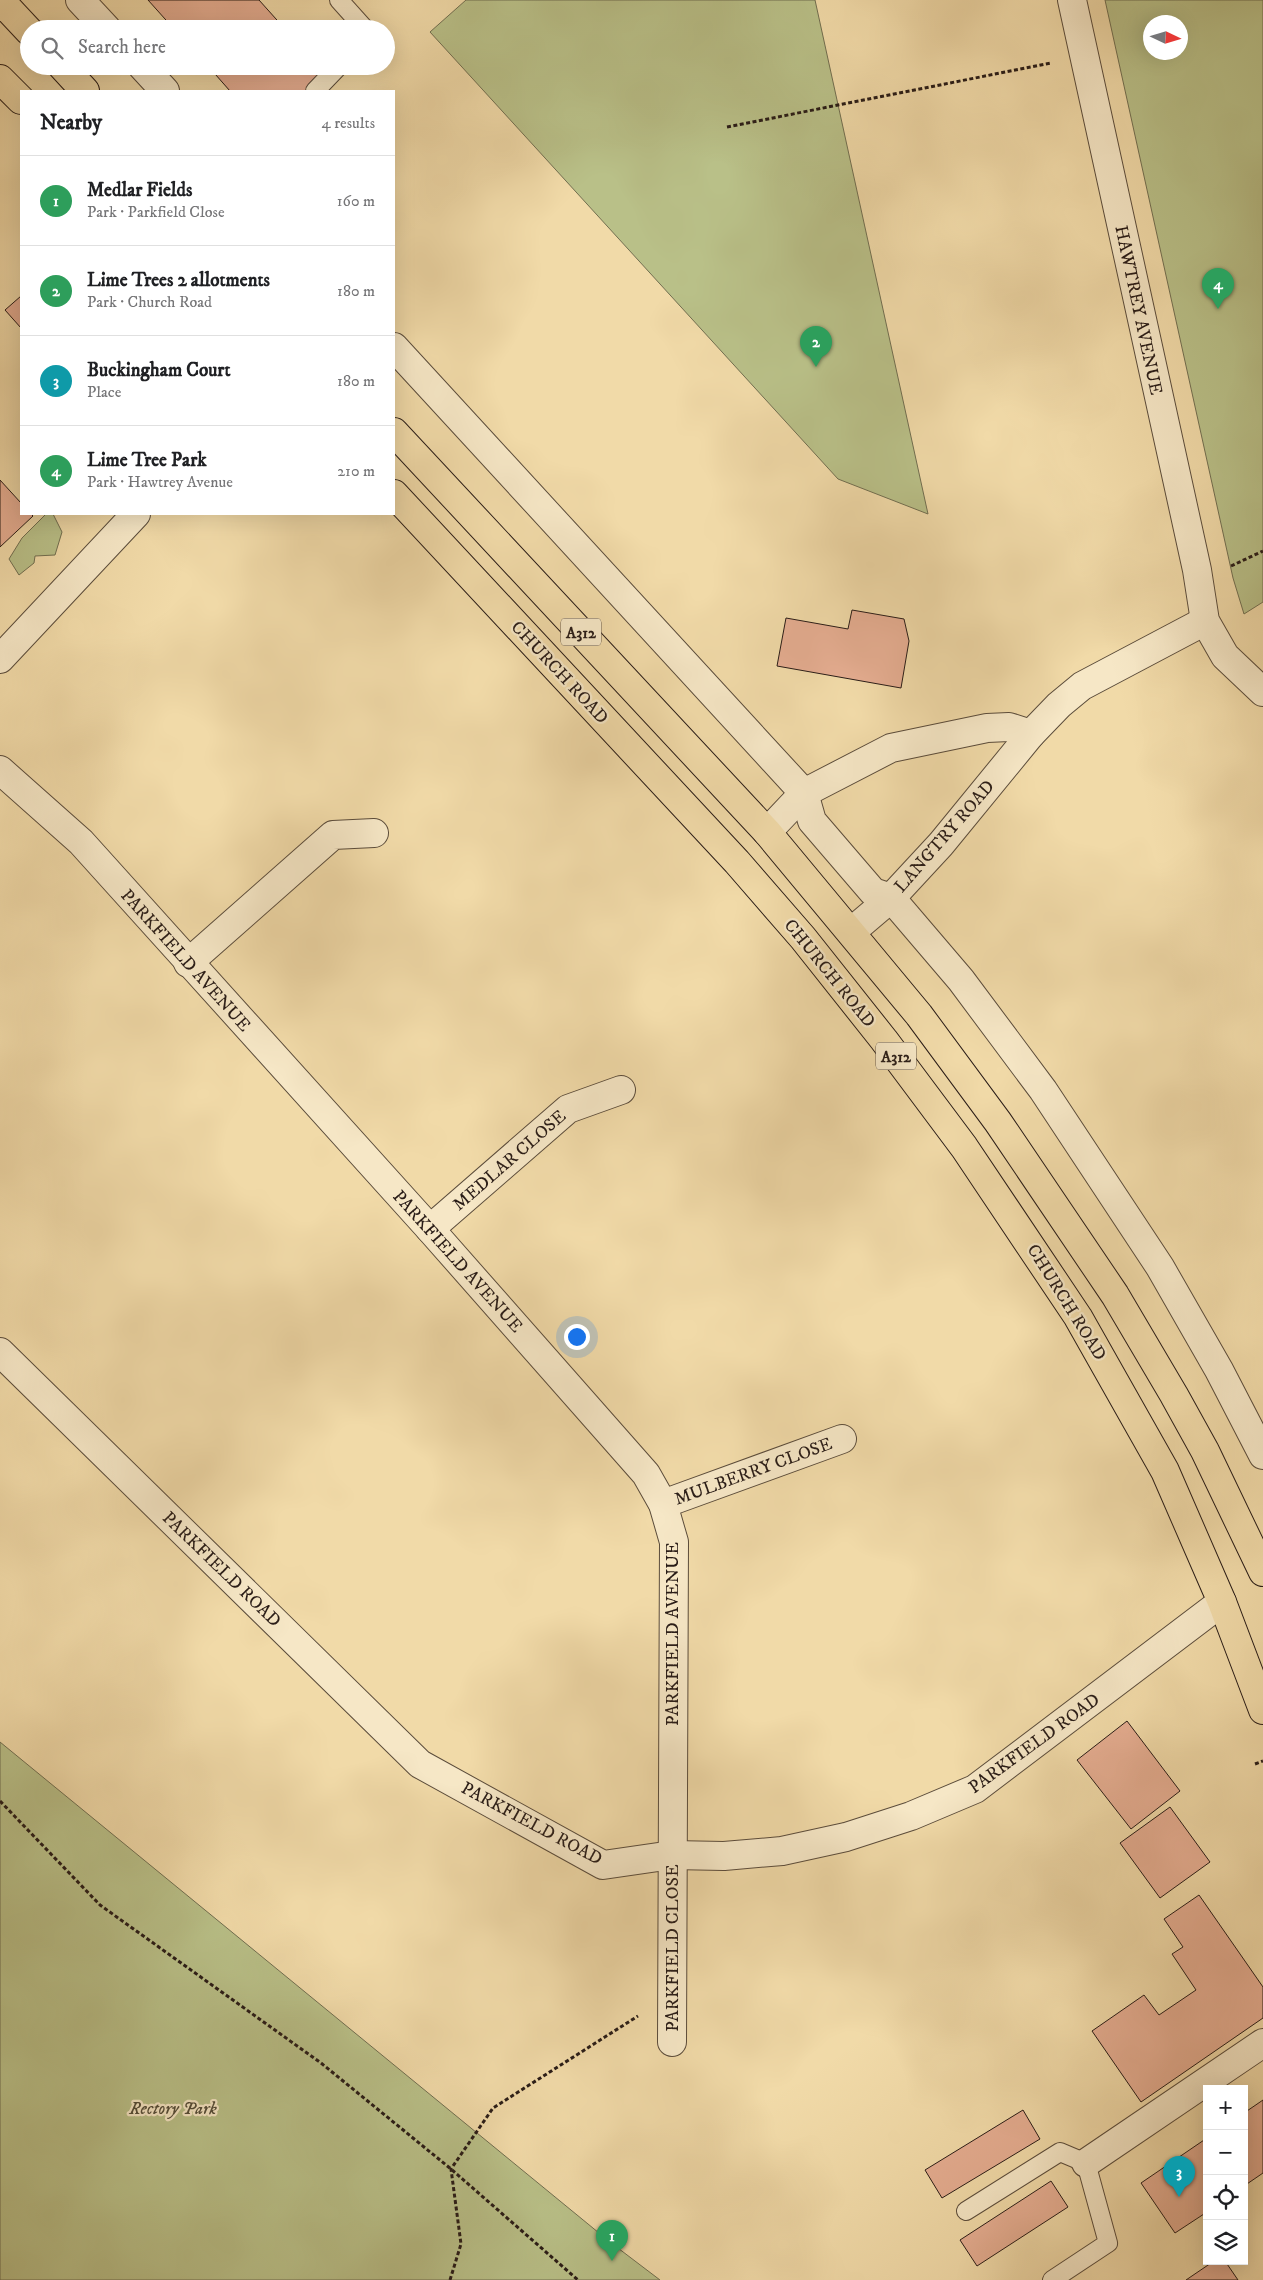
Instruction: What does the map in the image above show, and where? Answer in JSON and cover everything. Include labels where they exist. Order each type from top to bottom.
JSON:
[{"type":"highway","points":[[0,0],[20,21]]},
{"type":"highway","points":[[70,75],[84,90]]},
{"type":"highway","points":[[0,79],[20,99]]},
{"type":"highway","name":"A312","points":[[395,433],[768,832],[919,1015],[998,1122],[1115,1295],[1192,1427],[1263,1572]]},
{"type":"highway","name":"CHURCH ROAD","points":[[395,495],[737,862],[802,938],[884,1040],[1000,1200],[1078,1317],[1165,1471],[1222,1602],[1263,1710]]},
{"type":"street","points":[[80,0],[99,20]]},
{"type":"street","name":"HAWTREY AVENUE","points":[[1072,0],[1196,570],[1205,621],[1225,656],[1263,692]]},
{"type":"street","points":[[150,75],[164,90]]},
{"type":"street","points":[[395,348],[804,794],[812,821],[873,892],[891,898],[961,980],[1043,1090],[1106,1183],[1170,1284],[1219,1370],[1263,1455]]},
{"type":"street","points":[[0,659],[135,515]]},
{"type":"street","name":"LANGTRY ROAD","points":[[851,932],[891,898],[941,844],[1031,734],[1059,705],[1082,686],[1205,621]]},
{"type":"street","points":[[768,832],[804,794],[891,748],[987,728],[1009,727],[1031,734]]},
{"type":"street","name":"PARKFIELD AVENUE","points":[[0,770],[81,842],[188,963],[430,1228],[646,1474],[663,1504],[674,1542],[672,1855]]},
{"type":"street","points":[[188,963],[333,835],[374,833]]},
{"type":"street","name":"MEDLAR CLOSE","points":[[430,1228],[568,1109],[621,1090]]},
{"type":"street","name":"PARKFIELD ROAD","points":[[0,1352],[420,1764],[603,1865],[672,1855],[724,1856],[782,1851],[846,1837],[902,1819],[975,1789],[1222,1602]]},
{"type":"street","name":"MULBERRY CLOSE","points":[[663,1504],[842,1439]]},
{"type":"street","name":"PARKFIELD CLOSE","points":[[672,1855],[672,2042]]},
{"type":"street","points":[[1086,2163],[1263,2044]]},
{"type":"lane","points":[[339,0],[357,20]]},
{"type":"lane","points":[[315,90],[330,75]]},
{"type":"lane","points":[[966,2211],[1060,2152],[1086,2163],[1108,2243],[1052,2280]]},
{"type":"path","points":[[727,127],[1013,70]]},
{"type":"path","points":[[1230,566],[1263,551]]},
{"type":"path","points":[[1254,1764],[1263,1761]]},
{"type":"path","points":[[0,1801],[100,1905],[321,2063],[451,2170],[578,2280]]},
{"type":"path","points":[[450,2280],[461,2244],[451,2170],[493,2108],[672,1994]]},
{"type":"green space","points":[[466,0],[815,0],[928,514],[838,479],[430,32]]},
{"type":"green space","points":[[1105,0],[1263,0],[1263,602],[1244,614],[1233,578]]},
{"type":"green space","points":[[45,515],[54,515],[62,532],[55,555],[35,556],[34,563],[19,575],[9,559],[22,538]]},
{"type":"green space","name":"Rectory Park","points":[[0,1742],[610,2242],[660,2280],[0,2280]]},
{"type":"building","points":[[148,0],[259,0],[277,20],[166,20]]},
{"type":"building","points":[[216,75],[328,76],[312,90],[229,90]]},
{"type":"building","points":[[20,297],[20,327],[5,310]]},
{"type":"building","points":[[0,480],[20,502],[20,515],[33,516],[0,547]]},
{"type":"building","points":[[852,610],[904,619],[909,641],[901,688],[777,666],[786,618],[848,629]]},
{"type":"building","points":[[1127,1721],[1180,1791],[1131,1829],[1077,1760]]},
{"type":"building","points":[[1170,1807],[1210,1862],[1160,1898],[1120,1843]]},
{"type":"building","points":[[1199,1895],[1263,1987],[1263,2018],[1141,2102],[1092,2031],[1144,1995],[1159,2015],[1196,1990],[1172,1954],[1183,1947],[1164,1919]]},
{"type":"building","points":[[1263,2100],[1263,2173],[1248,2183],[1248,2130],[1248,2110]]},
{"type":"building","points":[[1023,2110],[1040,2139],[942,2198],[925,2170]]},
{"type":"building","points":[[1203,2141],[1203,2215],[1175,2233],[1141,2183]]},
{"type":"building","points":[[1051,2181],[1068,2207],[977,2266],[960,2240]]},
{"type":"building","points":[[1208,2265],[1228,2265],[1238,2280],[1186,2280]]},
{"type":"place","name":"Lime Tree Park","points":[[1218,309]]},
{"type":"place","name":"Lime Trees 2 allotments","points":[[816,367]]},
{"type":"place","name":"Buckingham Court","points":[[1179,2197]]},
{"type":"place","name":"Medlar Fields","points":[[612,2261]]}]
